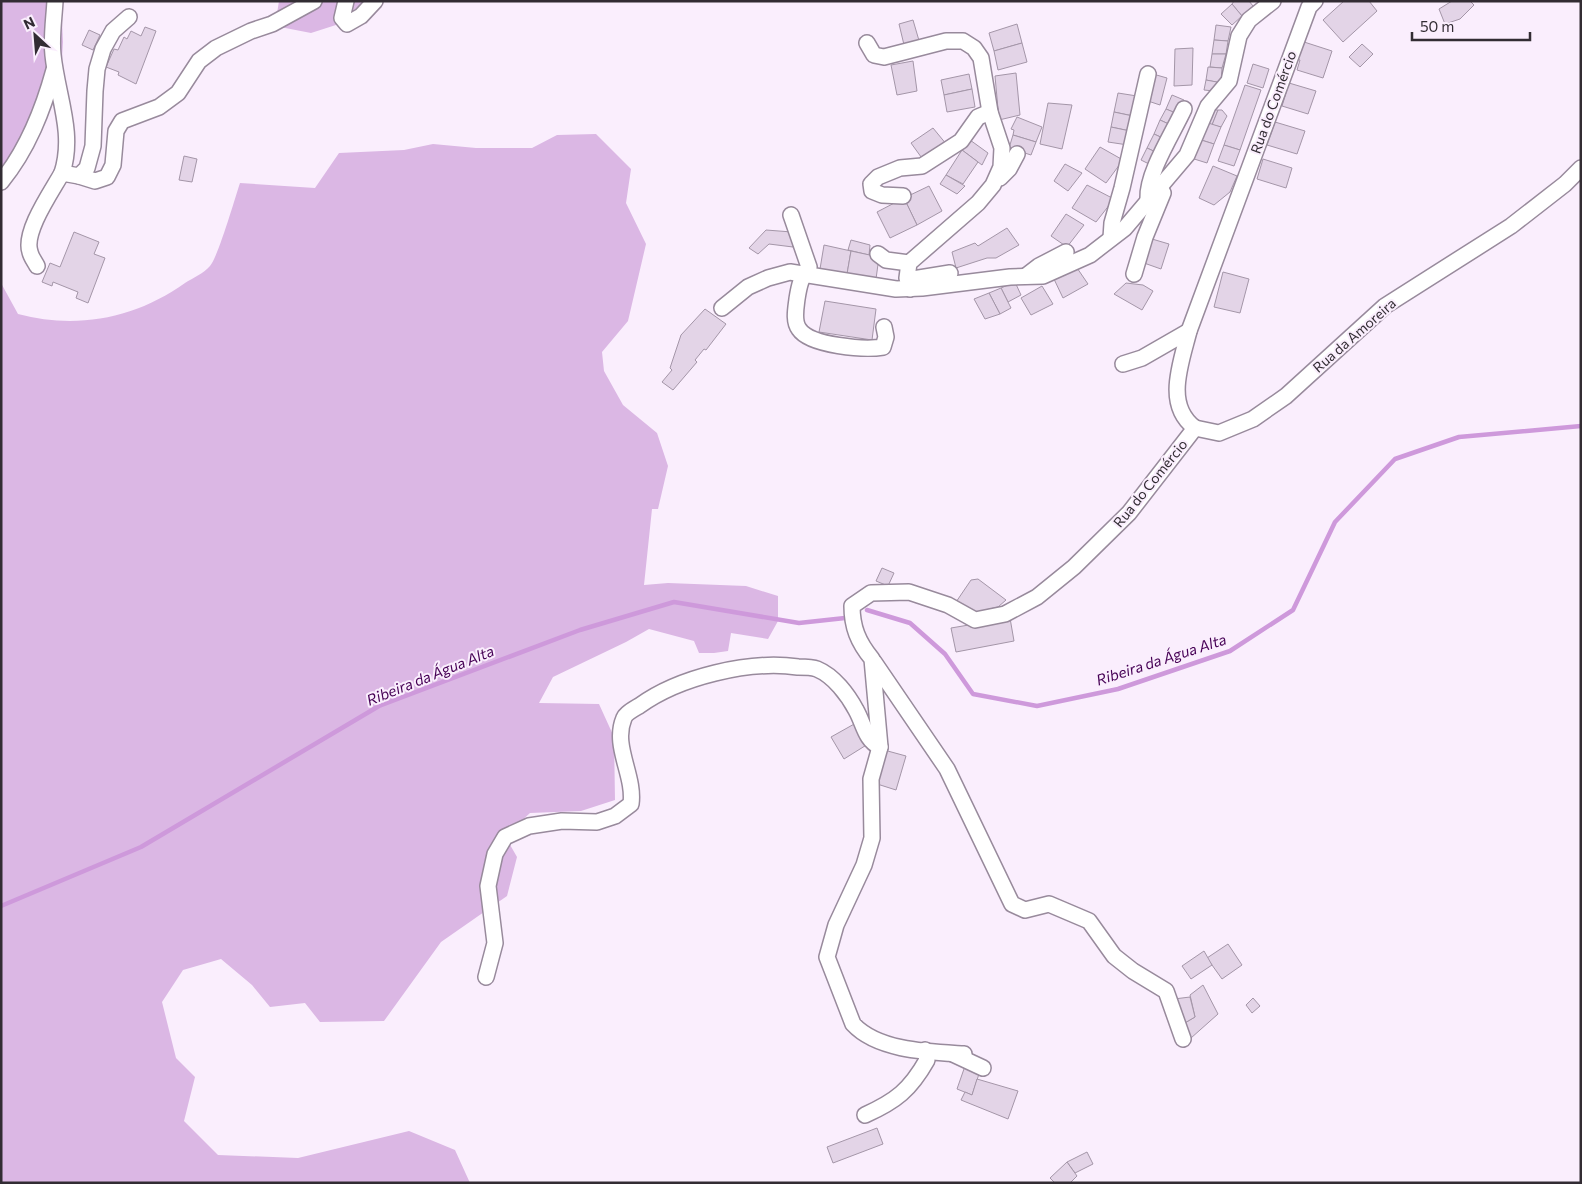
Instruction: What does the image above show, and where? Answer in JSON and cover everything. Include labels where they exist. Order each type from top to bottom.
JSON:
[{"type":"street","points":[[38,266],[29,251],[32,232],[36,219],[62,173],[66,159],[65,110],[53,54],[54,1]]},
{"type":"street","points":[[62,173],[95,181],[107,177],[113,165],[116,131],[122,121],[159,107],[178,93],[199,61],[216,48],[251,31],[272,24],[314,1]]},
{"type":"street","points":[[346,1],[342,18],[347,24],[361,16],[376,1]]},
{"type":"street","points":[[908,277],[1042,276],[1090,255],[1125,228],[1187,155],[1208,106],[1229,81],[1239,36],[1249,20],[1273,1]]},
{"type":"street","name":"Rua do Comércio","points":[[872,659],[864,649],[852,625],[852,606],[871,593],[909,592],[948,605],[975,620],[1005,614],[1037,597],[1074,567],[1129,513],[1195,428],[1186,421],[1177,401],[1178,377],[1189,332],[1286,65],[1309,7],[1314,1]]},
{"type":"street","points":[[79,176],[87,168],[94,146],[97,69],[102,49],[113,31],[129,17]]},
{"type":"street","points":[[867,44],[874,55],[884,57],[946,41],[963,41],[974,48],[981,58],[990,112],[1002,148],[1001,167],[993,185]]},
{"type":"street","points":[[1,182],[13,167],[36,123],[55,66]]},
{"type":"street","points":[[1111,238],[1112,223],[1122,188],[1148,74]]},
{"type":"street","points":[[1148,199],[1148,188],[1184,109]]},
{"type":"street","points":[[903,196],[882,195],[872,191],[870,184],[878,177],[900,168],[922,166],[961,141],[978,117],[990,112]]},
{"type":"street","points":[[722,308],[748,287],[768,278],[790,272],[896,289],[1009,169],[1017,154]]},
{"type":"street","name":"Rua da Amoreira","points":[[1195,428],[1219,433],[1253,419],[1286,396],[1385,306],[1511,226],[1565,184],[1581,168]]},
{"type":"street","points":[[1134,274],[1145,237],[1163,193],[1159,186]]},
{"type":"street","points":[[791,215],[809,267],[802,275],[796,321],[799,330],[812,338],[869,350],[883,347],[886,337],[884,327]]},
{"type":"street","points":[[1026,276],[1039,266],[1066,252]]},
{"type":"street","points":[[878,254],[908,277],[917,280],[950,273]]},
{"type":"street","points":[[1123,364],[1142,358],[1189,332]]},
{"type":"street","points":[[872,659],[880,747],[871,779],[872,838],[864,864],[836,925],[827,957],[853,1024],[860,1032],[884,1043],[958,1054],[983,1068]]},
{"type":"street","points":[[872,659],[947,769],[1012,904],[1025,910],[1049,904],[1089,921],[1114,956],[1133,972],[1166,991],[1183,1039]]},
{"type":"street","points":[[486,977],[495,943],[488,886],[495,854],[506,837],[529,826],[562,821],[597,822],[614,816],[631,804],[633,792],[624,760],[620,733],[625,716],[650,698],[692,680],[735,669],[777,664],[817,669],[838,685],[856,710],[871,743],[880,747]]},
{"type":"street","points":[[865,1115],[888,1105],[906,1091],[927,1060],[924,1050]]},
{"type":"shaded area","points":[[1,1],[61,1],[63,42],[60,92],[1,172]]},
{"type":"shaded area","points":[[279,1],[364,1],[339,24],[311,33],[275,26]]},
{"type":"shaded area","points":[[596,134],[631,169],[626,203],[646,244],[628,321],[602,352],[604,371],[623,405],[657,433],[668,466],[658,509],[652,509],[644,585],[668,583],[746,586],[778,596],[778,621],[768,639],[731,633],[728,651],[714,653],[699,653],[694,641],[649,629],[553,677],[539,703],[599,704],[614,737],[615,800],[581,811],[530,813],[505,836],[517,857],[507,896],[441,942],[384,1021],[320,1022],[305,1003],[270,1007],[252,985],[221,959],[183,970],[162,1002],[176,1058],[195,1077],[184,1121],[218,1155],[298,1158],[409,1131],[455,1150],[470,1183],[1,1183],[1,283],[18,314],[62,321],[105,318],[147,305],[202,273],[210,266],[222,240],[240,183],[315,188],[339,153],[404,150],[433,144],[476,148],[532,148],[557,135]]},
{"type":"building","points":[[1234,1],[1249,1],[1253,6],[1242,16],[1232,4]]},
{"type":"building","points":[[1344,1],[1369,1],[1377,11],[1343,42],[1323,20]]},
{"type":"building","points":[[1452,1],[1470,1],[1474,5],[1460,19],[1445,24],[1439,9]]},
{"type":"building","points":[[1232,4],[1242,16],[1232,25],[1221,14]]},
{"type":"building","points":[[913,20],[920,44],[905,49],[899,24]]},
{"type":"building","points":[[1017,24],[1022,43],[994,51],[989,33]]},
{"type":"building","points":[[1216,25],[1231,27],[1228,41],[1214,40]]},
{"type":"building","points":[[145,27],[156,31],[136,84],[118,75],[119,72],[106,67],[114,49],[118,50],[124,37],[127,39],[131,31],[141,36]]},
{"type":"building","points":[[89,30],[100,35],[93,50],[82,45]]},
{"type":"building","points":[[1214,40],[1228,41],[1226,54],[1212,54]]},
{"type":"building","points":[[1301,41],[1332,51],[1323,78],[1297,70],[1300,60],[1295,58]]},
{"type":"building","points":[[1022,43],[1027,62],[998,70],[994,51]]},
{"type":"building","points":[[1362,44],[1373,54],[1360,67],[1349,57]]},
{"type":"building","points":[[1193,48],[1192,85],[1174,86],[1175,49]]},
{"type":"building","points":[[1212,54],[1226,54],[1222,68],[1210,67]]},
{"type":"building","points":[[913,61],[917,91],[897,95],[891,65]]},
{"type":"building","points":[[1253,64],[1269,69],[1263,88],[1247,83]]},
{"type":"building","points":[[1208,67],[1222,68],[1221,83],[1206,80]]},
{"type":"building","points":[[1016,73],[1020,115],[999,120],[995,76]]},
{"type":"building","points":[[969,74],[972,89],[944,95],[941,80]]},
{"type":"building","points":[[1153,74],[1167,78],[1160,105],[1145,100]]},
{"type":"building","points":[[1206,80],[1217,82],[1214,91],[1204,90]]},
{"type":"building","points":[[1289,83],[1316,91],[1308,114],[1282,106]]},
{"type":"building","points":[[1245,85],[1261,90],[1240,150],[1224,145]]},
{"type":"building","points":[[972,89],[975,107],[947,112],[944,95]]},
{"type":"building","points":[[1118,93],[1137,96],[1133,116],[1114,112]]},
{"type":"building","points":[[1172,95],[1184,100],[1178,114],[1166,109]]},
{"type":"building","points":[[1048,103],[1072,105],[1062,149],[1040,144]]},
{"type":"building","points":[[1166,109],[1178,114],[1173,126],[1160,120]]},
{"type":"building","points":[[1213,110],[1218,110],[1212,125],[1205,122]]},
{"type":"building","points":[[1218,110],[1222,110],[1227,116],[1221,127],[1212,125]]},
{"type":"building","points":[[1114,112],[1133,116],[1130,131],[1111,127]]},
{"type":"building","points":[[1017,117],[1042,127],[1036,142],[1013,135],[1014,130],[1011,129]]},
{"type":"building","points":[[1160,120],[1173,126],[1167,140],[1154,134]]},
{"type":"building","points":[[1205,122],[1221,127],[1214,144],[1198,139]]},
{"type":"building","points":[[1275,122],[1305,131],[1297,154],[1267,145]]},
{"type":"building","points":[[1111,127],[1130,131],[1128,145],[1108,142]]},
{"type":"building","points":[[933,128],[947,145],[924,161],[911,143]]},
{"type":"building","points":[[1154,134],[1167,140],[1160,154],[1147,148]]},
{"type":"building","points":[[1013,135],[1036,142],[1031,155],[1009,148]]},
{"type":"building","points":[[1198,139],[1214,144],[1207,163],[1191,158]]},
{"type":"building","points":[[970,140],[988,153],[982,165],[962,150]]},
{"type":"building","points":[[1224,145],[1240,150],[1234,166],[1218,161]]},
{"type":"building","points":[[1100,147],[1123,160],[1106,183],[1085,169]]},
{"type":"building","points":[[1147,148],[1160,154],[1153,166],[1141,160]]},
{"type":"building","points":[[962,150],[978,162],[963,184],[946,175]]},
{"type":"building","points":[[184,156],[197,159],[192,182],[179,180]]},
{"type":"building","points":[[1263,159],[1292,168],[1286,188],[1257,179]]},
{"type":"building","points":[[1065,164],[1082,173],[1068,191],[1054,181]]},
{"type":"building","points":[[1213,166],[1237,176],[1230,192],[1214,205],[1199,198]]},
{"type":"building","points":[[946,175],[965,186],[957,194],[940,184]]},
{"type":"building","points":[[1087,185],[1114,199],[1096,222],[1072,208]]},
{"type":"building","points":[[929,186],[942,211],[917,225],[904,198]]},
{"type":"building","points":[[904,198],[917,225],[890,238],[877,212]]},
{"type":"building","points":[[1066,214],[1084,225],[1067,247],[1051,236]]},
{"type":"building","points":[[1007,228],[1019,245],[996,258],[987,258],[956,268],[952,252],[975,243],[978,246]]},
{"type":"building","points":[[766,230],[792,232],[793,247],[769,244],[758,254],[749,248]]},
{"type":"building","points":[[74,232],[99,242],[94,254],[105,258],[88,303],[76,298],[78,292],[53,282],[52,286],[42,282],[50,263],[60,267]]},
{"type":"building","points":[[1152,239],[1169,244],[1161,269],[1144,263]]},
{"type":"building","points":[[851,240],[870,245],[869,255],[848,250]]},
{"type":"building","points":[[824,245],[851,251],[847,274],[820,269]]},
{"type":"building","points":[[851,251],[879,257],[876,279],[847,274]]},
{"type":"building","points":[[1075,265],[1088,284],[1063,298],[1053,277]]},
{"type":"building","points":[[1223,272],[1249,279],[1240,313],[1214,307]]},
{"type":"building","points":[[1015,282],[1021,295],[1008,302],[1001,288]]},
{"type":"building","points":[[1126,283],[1143,285],[1153,291],[1142,310],[1114,294]]},
{"type":"building","points":[[1042,286],[1053,304],[1031,315],[1021,298]]},
{"type":"building","points":[[1001,288],[1011,308],[1000,314],[989,293]]},
{"type":"building","points":[[989,293],[1000,314],[985,319],[974,299]]},
{"type":"building","points":[[825,301],[876,309],[872,340],[819,332]]},
{"type":"building","points":[[705,309],[726,324],[706,350],[704,349],[695,360],[697,362],[673,390],[662,382],[672,370],[670,368],[681,335]]},
{"type":"building","points":[[882,568],[894,573],[888,586],[876,581]]},
{"type":"building","points":[[978,579],[1006,600],[998,607],[968,614],[954,605],[971,580]]},
{"type":"building","points":[[1010,618],[1014,641],[956,652],[951,628]]},
{"type":"building","points":[[856,723],[868,744],[844,759],[831,737]]},
{"type":"building","points":[[884,750],[906,756],[896,790],[874,783]]},
{"type":"building","points":[[1228,944],[1242,965],[1222,979],[1207,958]]},
{"type":"building","points":[[1204,951],[1212,965],[1191,979],[1182,966]]},
{"type":"building","points":[[1203,985],[1218,1014],[1191,1038],[1183,1024],[1195,1017],[1190,995]]},
{"type":"building","points":[[1190,997],[1195,1017],[1183,1024],[1174,999]]},
{"type":"building","points":[[1253,998],[1260,1006],[1252,1013],[1246,1005]]},
{"type":"building","points":[[965,1066],[980,1071],[972,1095],[957,1089]]},
{"type":"building","points":[[977,1079],[1018,1091],[1008,1119],[961,1100],[965,1092],[972,1095]]},
{"type":"building","points":[[877,1128],[883,1144],[833,1163],[827,1147]]},
{"type":"building","points":[[1087,1152],[1093,1164],[1075,1173],[1067,1162]]},
{"type":"building","points":[[1067,1162],[1077,1176],[1070,1183],[1055,1183],[1050,1178]]},
{"type":"waterway","name":"Ribeira da Água Alta","points":[[867,610],[910,623],[945,654],[973,694],[1037,706],[1118,689],[1230,651],[1293,610],[1335,522],[1395,459],[1459,437],[1581,426]]},
{"type":"waterway","name":"Ribeira da Água Alta","points":[[1,906],[141,847],[379,706],[580,630],[674,602],[799,623],[845,618]]}]
